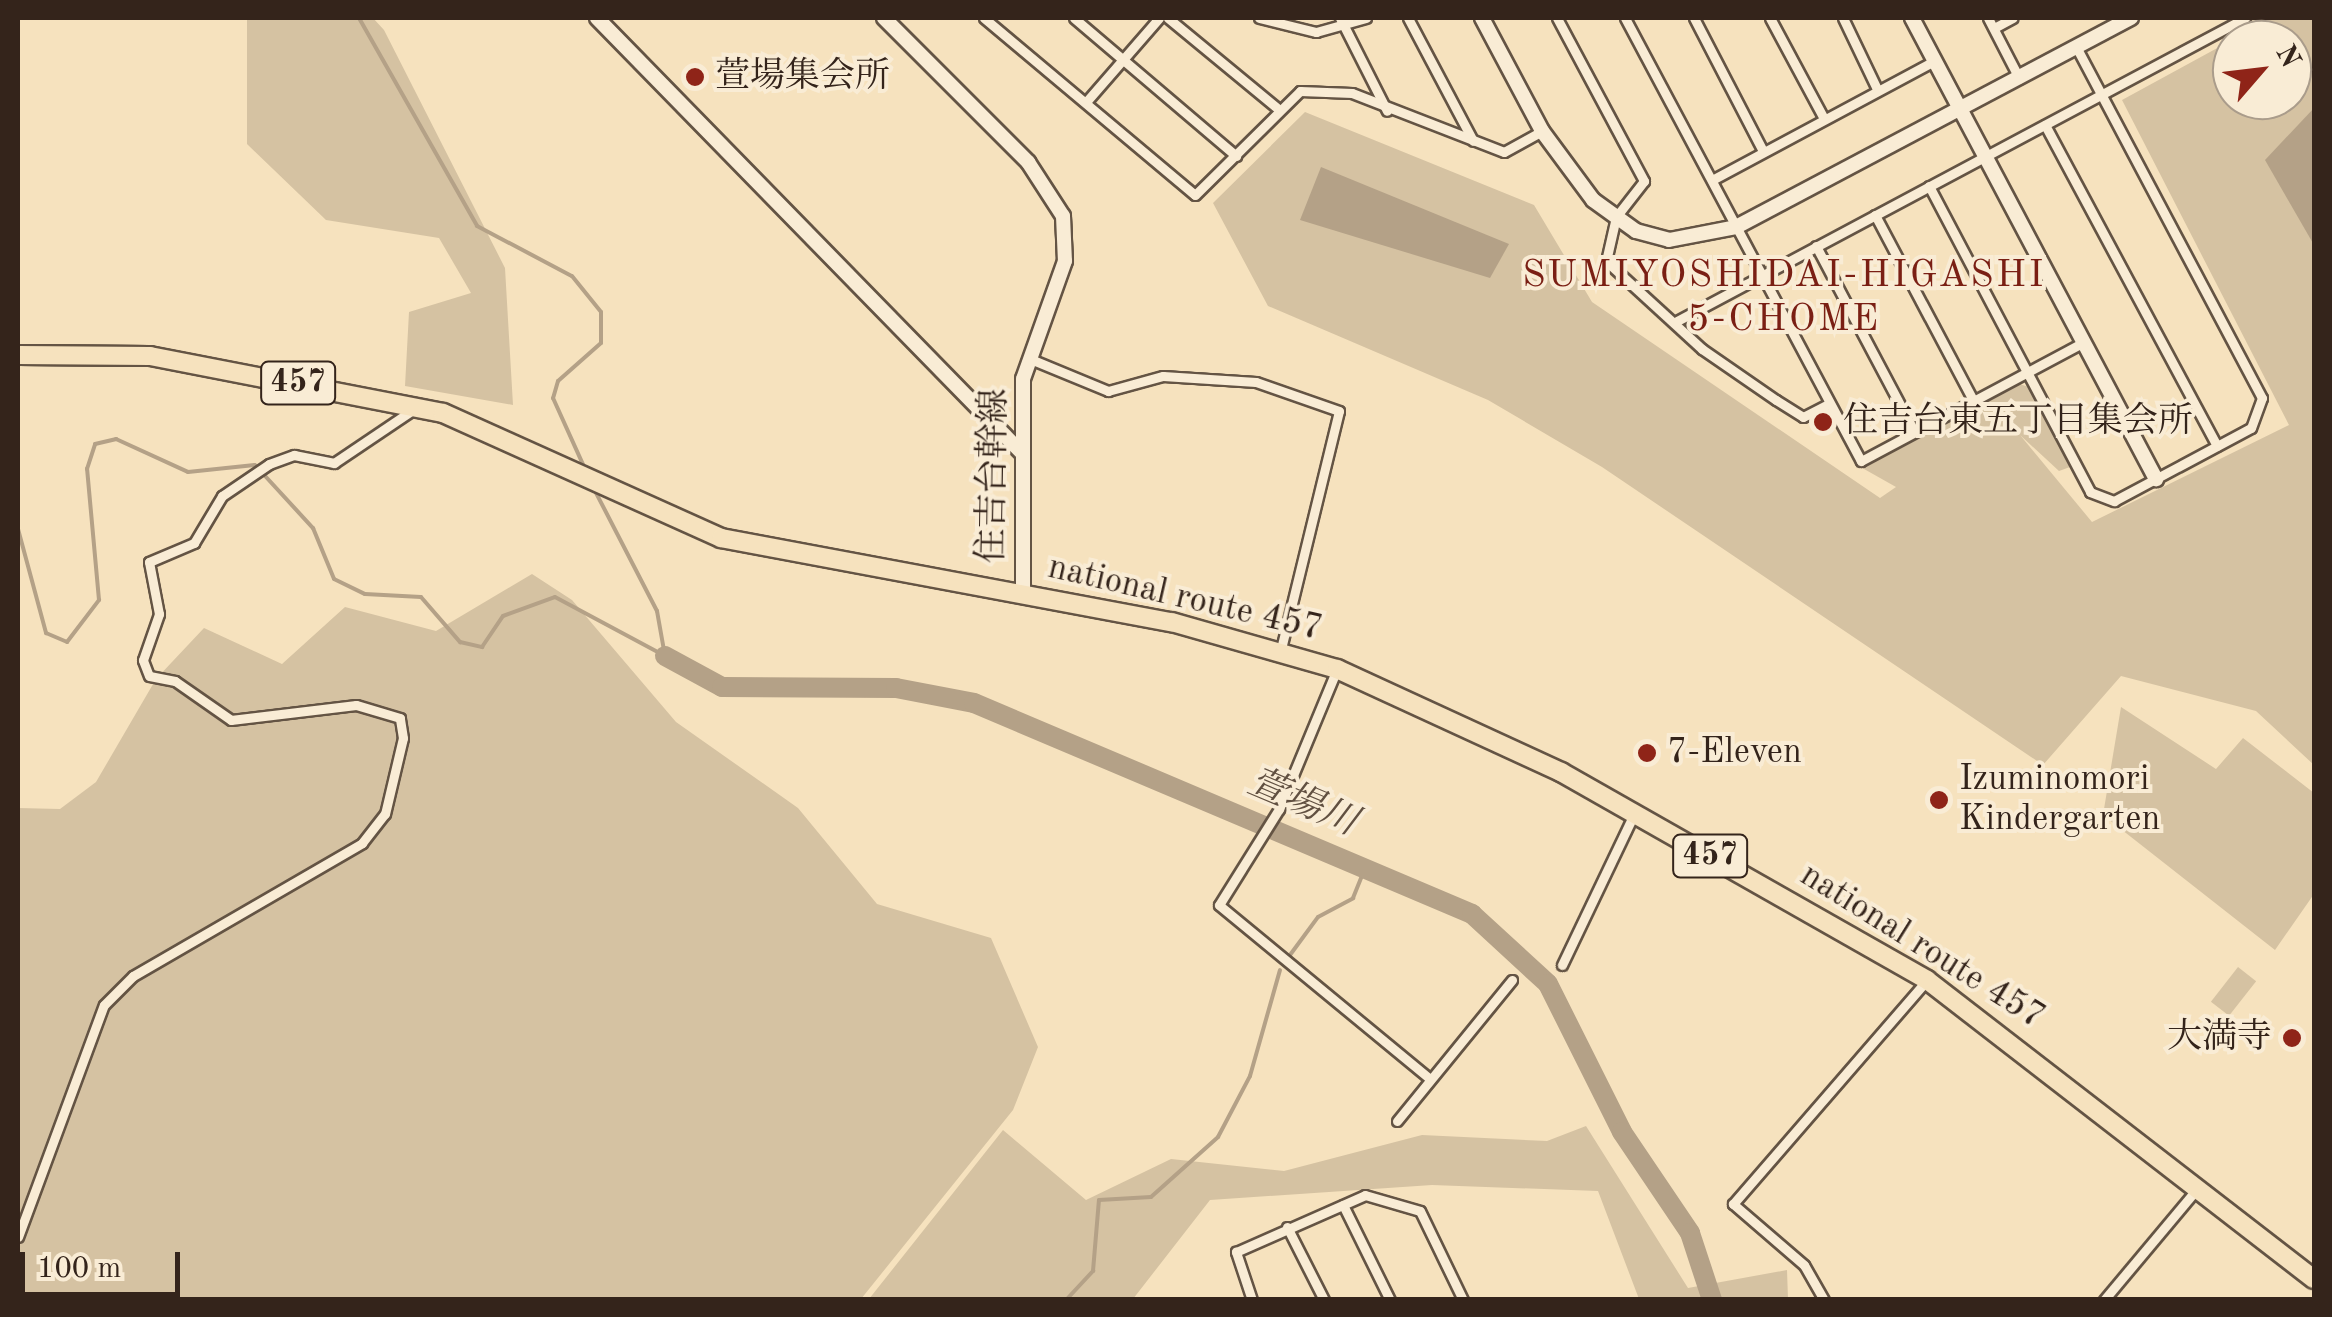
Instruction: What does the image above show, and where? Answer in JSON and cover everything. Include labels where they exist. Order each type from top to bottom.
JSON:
[{"type":"highway","name":"national route 457","points":[[18,355],[150,356],[416,407],[495,430],[596,483],[721,538],[1023,594],[1281,648],[1336,669],[1634,814],[1927,980],[2096,1102],[2196,1190],[2314,1280]]},
{"type":"street","points":[[598,18],[1022,453]]},
{"type":"street","name":"住吉台幹線","points":[[884,18],[1028,162],[1063,216],[1065,261],[1028,358],[1022,453],[1023,594]]},
{"type":"street","points":[[985,18],[1195,194],[1236,156],[1291,93],[1325,88],[1504,152],[1542,131]]},
{"type":"street","points":[[1074,18],[1236,156]]},
{"type":"street","points":[[1086,102],[1159,18]]},
{"type":"street","points":[[1168,18],[1277,108]]},
{"type":"street","points":[[1260,18],[1316,32],[1345,28],[1366,18]]},
{"type":"street","points":[[1340,18],[1388,113]]},
{"type":"street","points":[[1408,18],[1473,141]]},
{"type":"street","points":[[1482,18],[1542,131],[1616,218],[1669,240],[1736,227],[2130,18]]},
{"type":"street","points":[[1558,18],[1644,180],[1616,218],[1606,262],[1676,321],[1702,349],[1804,416],[1829,404]]},
{"type":"street","points":[[1625,18],[1861,460],[2084,342]]},
{"type":"street","points":[[1694,18],[1763,150]]},
{"type":"street","points":[[1770,18],[1823,117]]},
{"type":"street","points":[[1842,18],[1877,89]]},
{"type":"street","points":[[1912,18],[2156,479]]},
{"type":"street","points":[[1988,18],[2018,78]]},
{"type":"street","points":[[1994,28],[2013,18]]},
{"type":"street","points":[[1676,321],[2245,18]]},
{"type":"street","points":[[1930,186],[2090,492],[2114,500],[2251,428],[2262,398],[2076,47]]},
{"type":"street","points":[[1712,180],[1934,60]]},
{"type":"street","points":[[2045,125],[2217,446]]},
{"type":"street","points":[[1875,215],[1973,400]]},
{"type":"street","points":[[1816,246],[1914,431]]},
{"type":"street","points":[[1028,358],[1108,391],[1163,376],[1256,382],[1339,412],[1281,648]]},
{"type":"street","points":[[18,1237],[114,993],[362,843],[392,794],[400,718],[356,705],[231,720],[144,669],[160,614],[149,562],[194,543],[222,496],[260,470],[294,456],[334,463],[416,407]]},
{"type":"street","points":[[1336,669],[1279,810],[1259,848],[1219,905],[1430,1079]]},
{"type":"street","points":[[1562,965],[1634,814]]},
{"type":"street","points":[[1397,1121],[1512,980]]},
{"type":"street","points":[[1824,1300],[1804,1265],[1733,1204],[1927,980]]},
{"type":"street","points":[[2104,1300],[2196,1190]]},
{"type":"street","points":[[1252,1300],[1236,1252],[1365,1195],[1420,1211],[1463,1300]]},
{"type":"street","points":[[1343,1205],[1390,1300]]},
{"type":"street","points":[[1287,1227],[1324,1300]]},
{"type":"shaded area","points":[[247,18],[373,18],[384,30],[505,268],[513,405],[405,386],[409,312],[471,293],[439,238],[326,220],[247,144]]},
{"type":"shaded area","points":[[2314,18],[2314,765],[2256,711],[2121,676],[2043,765],[1602,467],[1488,400],[1268,306],[1213,203],[1305,112],[1534,205],[1592,302],[1880,498],[1896,487],[1857,465],[2016,383],[2029,387],[2070,467],[2059,471],[2020,435],[2092,522],[2289,425],[2122,100],[2212,51],[2212,120],[2312,120],[2312,20],[2270,20]]},
{"type":"shaded area","points":[[2312,110],[2314,245],[2265,160],[2303,120],[2312,120]]},
{"type":"shaded area","points":[[1321,167],[1509,244],[1490,278],[1300,220]]},
{"type":"shaded area","points":[[532,574],[572,600],[676,722],[798,808],[877,904],[991,938],[1038,1047],[1013,1110],[861,1299],[18,1300],[18,808],[60,809],[96,782],[156,679],[204,628],[282,664],[345,607],[436,631]]},
{"type":"shaded area","points":[[2121,707],[2216,769],[2243,738],[2314,793],[2314,894],[2275,950],[2103,815]]},
{"type":"shaded area","points":[[2238,967],[2256,981],[2229,1016],[2211,1002]]},
{"type":"shaded area","points":[[1586,1126],[1688,1288],[1787,1270],[1788,1299],[1639,1299],[1598,1191],[1432,1185],[1210,1200],[1133,1299],[869,1299],[1003,1130],[1086,1200],[1171,1159],[1284,1171],[1422,1135],[1547,1141]]},
{"type":"waterway","points":[[359,18],[477,226],[572,276],[601,312],[601,343],[558,381],[553,398],[585,469]]},
{"type":"waterway","points":[[18,529],[46,633],[67,642],[99,600],[87,469],[95,444],[116,439],[188,472],[255,465],[313,528],[334,579],[365,594],[421,597],[460,642],[482,647],[503,616],[555,597],[665,656],[657,611],[593,487]]},
{"type":"waterway","name":"萱場川","points":[[665,656],[722,687],[896,688],[974,703],[1472,914],[1548,984],[1622,1132],[1690,1233],[1712,1300]]},
{"type":"waterway","points":[[1290,955],[1318,917],[1353,898],[1365,868]]},
{"type":"waterway","points":[[1066,1300],[1093,1271],[1099,1200],[1151,1197],[1218,1137],[1250,1076],[1280,970]]},
{"type":"place","name":"萱場集会所","points":[[695,77]]},
{"type":"place","name":"住吉台東五丁目集会所","points":[[1823,422]]},
{"type":"place","name":"7-Eleven","points":[[1647,753]]},
{"type":"place","name":"Izuminomori Kindergarten","points":[[1939,800]]},
{"type":"place","name":"大満寺","points":[[2292,1038]]},
{"type":"district","name":"SUMIYOSHIDAI-HIGASHI 5-CHOME","points":[[1784,298]]}]
